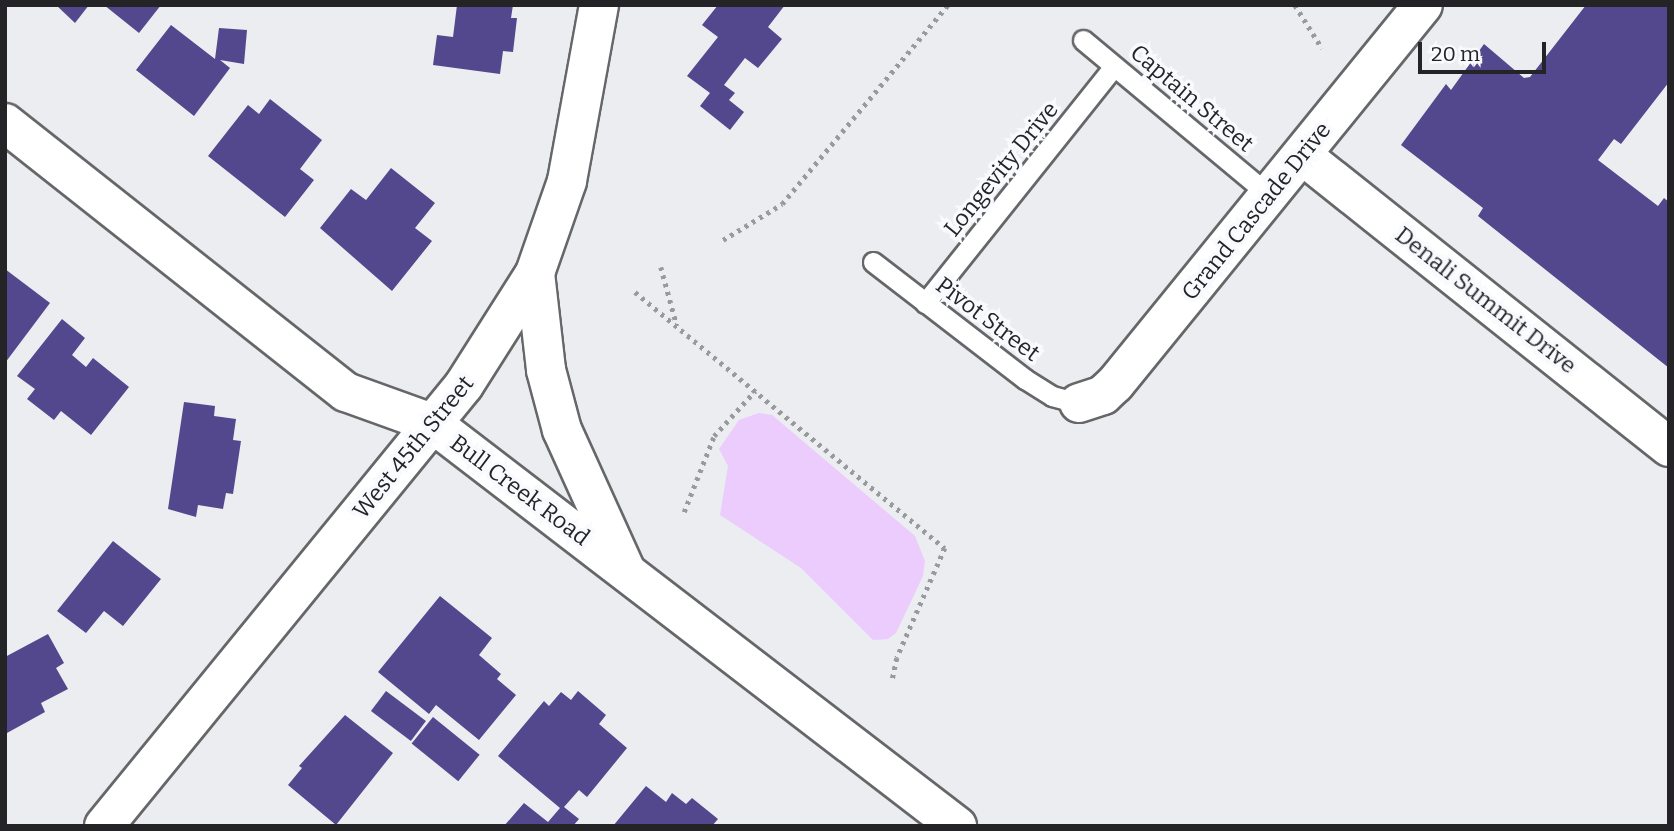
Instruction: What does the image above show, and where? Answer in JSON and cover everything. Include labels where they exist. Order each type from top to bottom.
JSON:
[{"type":"street","name":"West 45th Street","points":[[104,826],[464,385],[535,273],[567,181],[599,5]]},
{"type":"street","name":"Grand Cascade Drive","points":[[1079,403],[1103,395],[1115,384],[1423,5]]},
{"type":"street","name":"Bull Creek Road","points":[[5,123],[346,392],[432,423],[957,826]]},
{"type":"street","name":"Denali Summit Drive","points":[[1302,155],[1669,447]]},
{"type":"street","points":[[535,273],[546,370],[562,430],[625,569]]},
{"type":"lane","name":"Captain Street","points":[[1083,40],[1269,195]]},
{"type":"lane","name":"Longevity Drive","points":[[925,303],[1114,66]]},
{"type":"lane","name":"Pivot Street","points":[[873,262],[1025,379],[1052,396],[1079,403]]},
{"type":"path","points":[[723,240],[782,204],[948,5]]},
{"type":"path","points":[[1295,5],[1322,48]]},
{"type":"path","points":[[662,267],[677,327]]},
{"type":"path","points":[[635,292],[946,548],[897,658],[892,681]]},
{"type":"path","points":[[684,512],[715,436],[755,391]]},
{"type":"shaded area","points":[[759,413],[772,415],[915,536],[925,561],[923,576],[896,633],[888,639],[873,640],[801,568],[720,515],[728,466],[719,449],[739,420]]},
{"type":"building","points":[[56,5],[89,5],[75,23]]},
{"type":"building","points":[[104,5],[161,5],[139,33]]},
{"type":"building","points":[[457,5],[513,5],[511,18],[517,18],[513,52],[503,51],[500,74],[433,65],[437,35],[453,37]]},
{"type":"building","points":[[718,5],[785,5],[768,27],[782,39],[758,68],[745,58],[724,85],[735,93],[729,100],[744,112],[730,130],[700,106],[710,93],[687,76],[718,37],[702,25]]},
{"type":"building","points":[[1586,5],[1669,5],[1669,82],[1621,144],[1614,139],[1598,160],[1658,206],[1664,198],[1669,202],[1669,368],[1478,216],[1483,208],[1401,145],[1446,84],[1451,90],[1484,44],[1524,78],[1530,77]]},
{"type":"building","points":[[171,25],[215,59],[219,28],[247,30],[244,64],[220,60],[230,68],[194,116],[136,70]]},
{"type":"building","points":[[270,99],[322,140],[300,169],[314,180],[285,217],[208,156],[248,105],[259,114]]},
{"type":"building","points":[[391,168],[435,203],[415,228],[432,241],[392,291],[320,228],[351,189],[366,200]]},
{"type":"building","points":[[5,269],[50,303],[5,363]]},
{"type":"building","points":[[62,319],[85,338],[72,355],[86,367],[93,358],[129,387],[91,435],[61,411],[54,420],[27,399],[35,389],[17,376]]},
{"type":"building","points":[[184,402],[215,406],[214,416],[236,419],[233,440],[241,441],[233,494],[226,493],[223,509],[198,505],[196,517],[168,509]]},
{"type":"building","points":[[113,541],[161,579],[123,626],[104,611],[86,633],[57,611]]},
{"type":"building","points":[[440,596],[492,638],[479,655],[501,674],[497,679],[516,695],[479,740],[436,705],[429,714],[378,672]]},
{"type":"building","points":[[48,634],[64,663],[56,668],[68,689],[41,703],[45,712],[7,733],[5,657]]},
{"type":"building","points":[[386,691],[426,721],[411,741],[371,711]]},
{"type":"building","points":[[578,691],[606,715],[599,724],[627,748],[587,797],[579,790],[564,807],[579,819],[573,826],[504,826],[524,803],[548,822],[560,808],[498,756],[544,701],[549,706],[561,692],[571,700]]},
{"type":"building","points":[[345,715],[393,753],[336,825],[288,785],[302,768],[299,766]]},
{"type":"building","points":[[433,717],[480,755],[458,781],[412,743]]},
{"type":"building","points":[[646,786],[666,802],[672,793],[686,804],[692,798],[718,819],[712,826],[613,826]]}]
